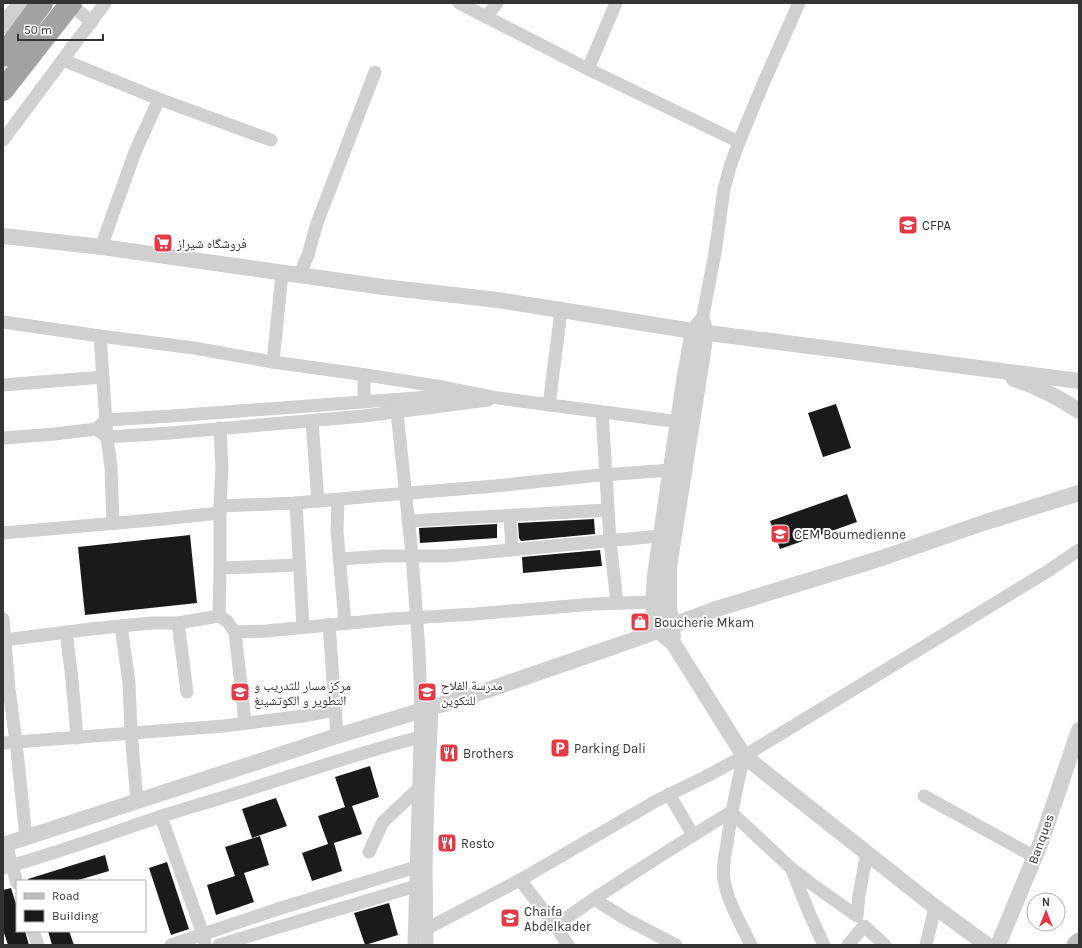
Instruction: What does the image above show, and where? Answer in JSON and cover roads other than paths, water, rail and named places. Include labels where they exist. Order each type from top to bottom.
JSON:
[{"type":"highway","points":[[3,56],[42,3]]},
{"type":"highway","points":[[3,90],[70,3]]},
{"type":"main road","points":[[1076,945],[1079,942]]},
{"type":"street","points":[[3,26],[20,3]]},
{"type":"street","points":[[70,3],[92,22]]},
{"type":"street","points":[[3,140],[105,3]]},
{"type":"street","points":[[459,3],[588,69],[739,142]]},
{"type":"street","points":[[486,17],[497,3]]},
{"type":"street","points":[[588,69],[616,3]]},
{"type":"street","points":[[673,643],[669,607],[668,535],[670,470],[704,346],[700,328],[713,260],[724,189],[739,142],[799,3]]},
{"type":"street","points":[[63,60],[159,99],[271,140]]},
{"type":"street","points":[[299,276],[320,216],[375,72]]},
{"type":"street","points":[[102,247],[135,152],[159,99]]},
{"type":"street","points":[[3,236],[102,247],[282,274],[382,287],[498,300],[561,311],[700,328],[976,368],[1079,381]]},
{"type":"street","points":[[273,362],[282,274]]},
{"type":"street","points":[[549,405],[561,311]]},
{"type":"street","points":[[3,322],[194,348],[273,362],[366,374],[498,398],[684,423]]},
{"type":"street","points":[[100,336],[107,437],[111,468],[113,523]]},
{"type":"street","points":[[976,368],[1026,383],[1054,396],[1079,411]]},
{"type":"street","points":[[364,401],[364,382],[366,374]]},
{"type":"street","points":[[3,385],[103,377]]},
{"type":"street","points":[[3,438],[55,434],[96,428],[106,420],[476,394]]},
{"type":"street","points":[[96,428],[107,437],[312,421],[397,412],[498,398]]},
{"type":"street","points":[[263,409],[264,424]]},
{"type":"street","points":[[397,412],[426,708],[423,786],[416,867],[416,886],[421,928],[427,945]]},
{"type":"street","points":[[602,412],[610,541],[616,603]]},
{"type":"street","points":[[312,421],[318,501]]},
{"type":"street","points":[[684,423],[668,535],[655,575],[654,620],[657,630],[673,643],[744,756],[935,907],[987,945]]},
{"type":"street","points":[[219,616],[222,468],[220,428]]},
{"type":"street","points":[[3,532],[163,520],[220,510],[670,470]]},
{"type":"street","points":[[16,881],[7,867],[4,844],[337,736],[476,694],[633,640],[720,608],[878,559],[986,522],[1079,493]]},
{"type":"street","points":[[338,500],[337,531],[345,623]]},
{"type":"street","points":[[296,503],[303,627]]},
{"type":"street","points":[[408,521],[608,510]]},
{"type":"street","points":[[510,516],[512,550]]},
{"type":"street","points":[[340,559],[412,555],[446,556],[668,535]]},
{"type":"street","points":[[421,928],[520,880],[668,794],[707,776],[744,756],[1035,579],[1079,550]]},
{"type":"street","points":[[220,568],[299,565]]},
{"type":"street","points":[[235,632],[266,631],[416,617],[616,603],[654,602]]},
{"type":"street","points":[[4,640],[120,626],[178,623],[219,616],[227,621],[235,632],[245,722]]},
{"type":"street","points":[[3,619],[26,838]]},
{"type":"street","points":[[178,623],[187,692]]},
{"type":"street","points":[[329,624],[337,736]]},
{"type":"street","points":[[120,626],[129,683],[131,732],[137,801]]},
{"type":"street","points":[[66,632],[77,738]]},
{"type":"street","points":[[414,945],[421,928],[426,868],[420,738],[426,708]]},
{"type":"street","points":[[3,743],[224,726],[245,722],[303,716],[335,710]]},
{"type":"street","name":"Banques","points":[[998,945],[1035,857],[1079,730]]},
{"type":"street","points":[[7,867],[87,842],[162,816],[237,794],[306,770],[386,746],[420,738]]},
{"type":"street","points":[[744,756],[731,812],[724,866],[724,879],[734,910],[751,945]]},
{"type":"street","points":[[370,852],[384,822],[423,786]]},
{"type":"street","points":[[668,794],[693,835]]},
{"type":"street","points":[[924,796],[1035,857]]},
{"type":"street","points":[[555,925],[731,812]]},
{"type":"street","points":[[731,812],[792,869],[860,921],[885,945]]},
{"type":"street","points":[[162,816],[204,940]]},
{"type":"street","points":[[848,945],[860,921],[859,895],[867,852]]},
{"type":"street","points":[[171,945],[204,940],[281,908],[416,867]]},
{"type":"street","points":[[792,869],[810,915],[824,945]]},
{"type":"street","points":[[520,880],[555,925],[568,945]]},
{"type":"street","points":[[219,945],[416,886]]},
{"type":"street","points":[[594,899],[626,919],[676,945]]},
{"type":"street","points":[[926,945],[935,907]]},
{"type":"street","points":[[33,932],[38,945]]},
{"type":"place","name":"CFPA","points":[[908,225]]},
{"type":"place","name":"فروشگاه شيراز","points":[[163,243]]},
{"type":"place","name":"CEM Boumedienne","points":[[780,534]]},
{"type":"place","name":"Boucherie Mkam","points":[[640,622]]},
{"type":"place","name":"مركز مسار للتدريب و التطوير و الكوتشينغ","points":[[240,692]]},
{"type":"place","name":"مدرسة الفلاح للتكوين","points":[[427,692]]},
{"type":"place","name":"Parking Dali","points":[[560,748]]},
{"type":"place","name":"Brothers","points":[[449,753]]},
{"type":"place","name":"Resto","points":[[447,843]]},
{"type":"place","name":"Chaifa Abdelkader","points":[[510,918]]}]
